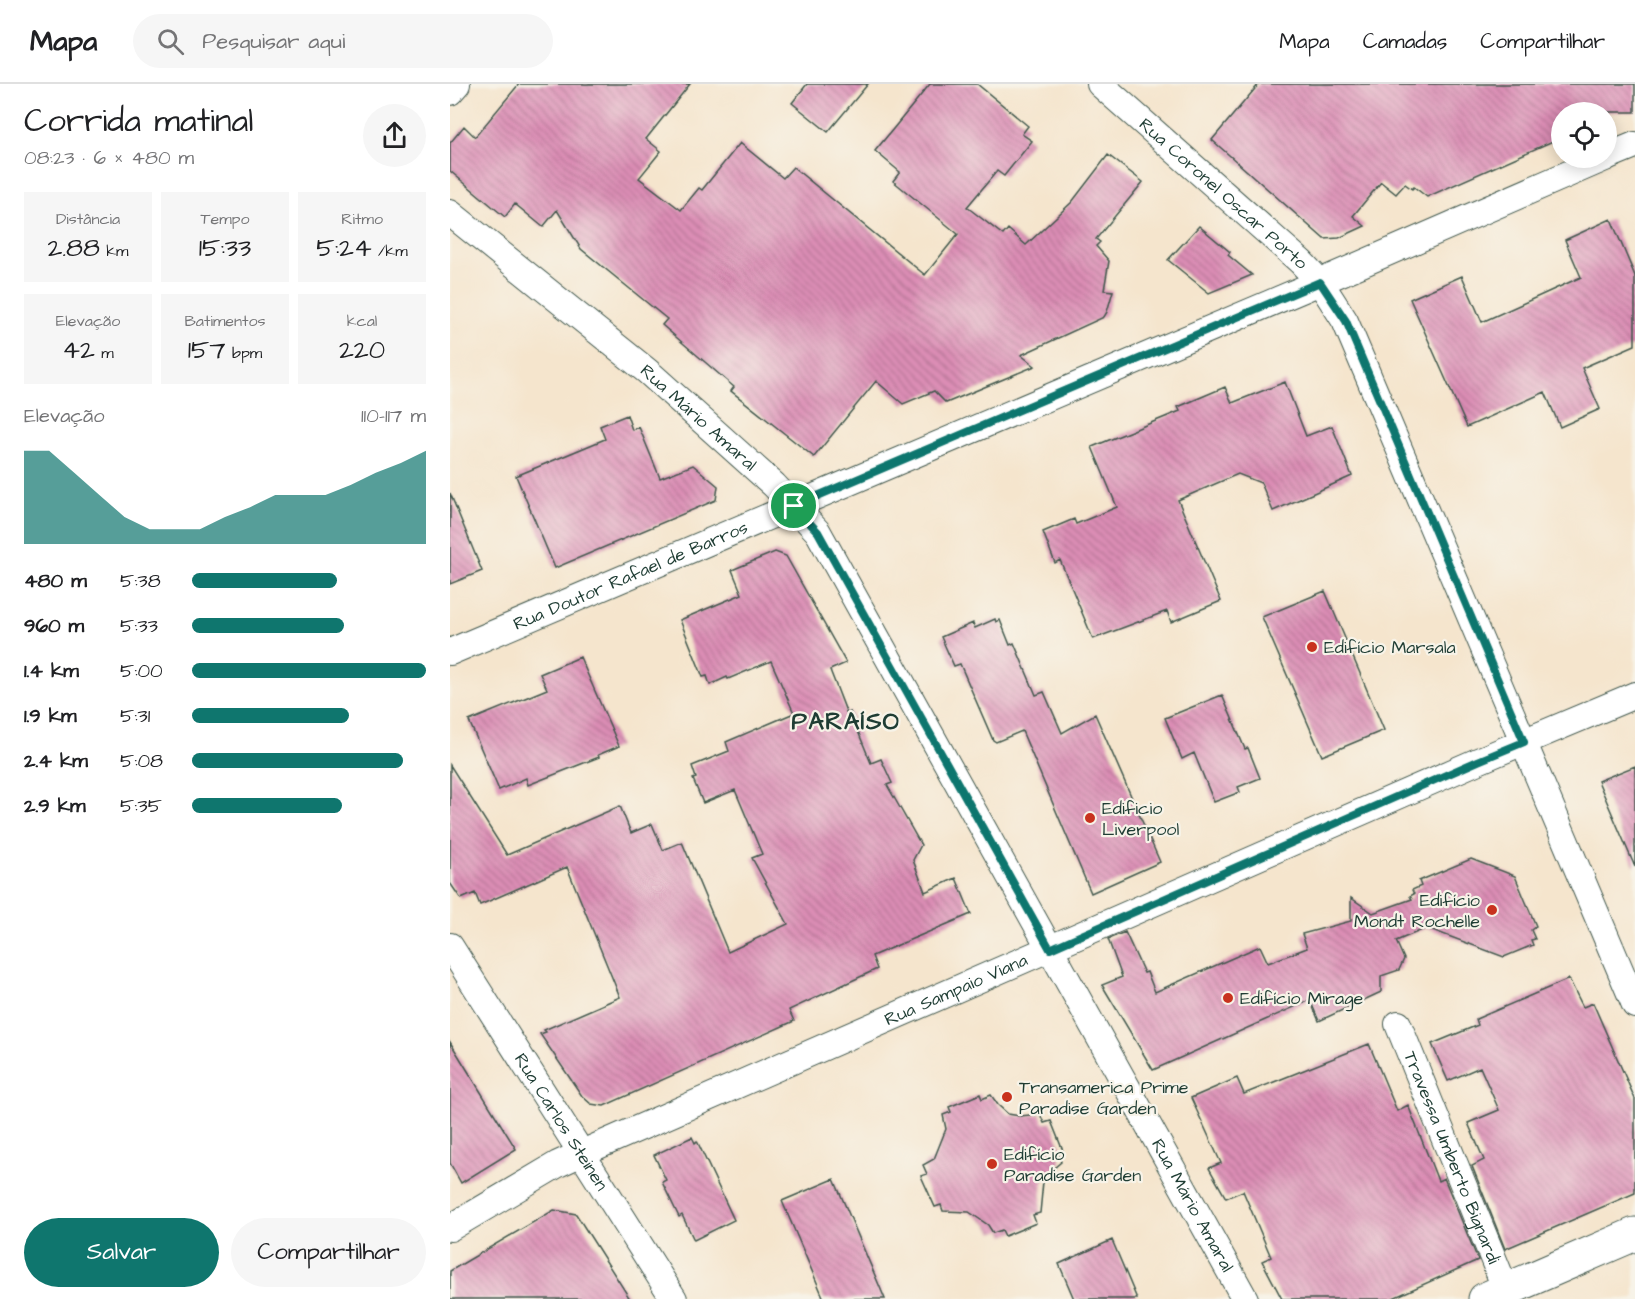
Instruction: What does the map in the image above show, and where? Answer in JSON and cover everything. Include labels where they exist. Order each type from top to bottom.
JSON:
[{"type":"street","points":[[450,92],[457,84]]},
{"type":"street","name":"Rua Coronel Oscar Porto","points":[[1105,86],[1278,241],[1320,282],[1346,321],[1635,1005]]},
{"type":"street","name":"Rua Doutor Rafael de Barros","points":[[1617,152],[1635,145]]},
{"type":"street","name":"Rua Doutor Rafael de Barros","points":[[450,652],[1320,282],[1581,168]]},
{"type":"street","name":"Rua Mário Amaral","points":[[450,213],[647,370],[774,485],[818,532],[1245,1299]]},
{"type":"street","name":"Rua Sampaio Viana","points":[[450,1228],[558,1164],[582,1153],[1478,761],[1635,695]]},
{"type":"street","name":"Rua Carlos Steinen","points":[[450,946],[674,1299]]},
{"type":"street","name":"Travessa Umberto Bignardi","points":[[1398,1024],[1495,1294]]},
{"type":"street","points":[[1495,1294],[1635,1234]]},
{"type":"building","points":[[519,84],[690,84],[646,139],[661,151],[639,178],[681,210],[699,188],[702,190],[740,143],[783,178],[793,167],[925,275],[958,234],[893,181],[900,172],[875,151],[930,84],[977,84],[1028,126],[1022,134],[1032,141],[1004,176],[997,171],[967,207],[1003,235],[1008,229],[1026,245],[1072,202],[1108,155],[1143,182],[1096,239],[1100,242],[1096,246],[1109,261],[1104,290],[1113,291],[1104,317],[1021,355],[1035,366],[946,403],[934,391],[903,404],[876,381],[814,457],[731,391],[734,387],[662,325],[667,319],[581,249],[557,210],[543,227],[515,204],[505,217],[450,171],[450,143],[464,126],[475,137]]},
{"type":"building","points":[[807,84],[868,84],[828,132],[792,103]]},
{"type":"building","points":[[1259,84],[1635,84],[1635,112],[1617,112],[1617,102],[1551,102],[1551,142],[1427,197],[1414,187],[1412,189],[1405,184],[1396,194],[1381,182],[1353,216],[1365,226],[1339,238],[1324,239],[1212,140]]},
{"type":"building","points":[[1611,219],[1635,276],[1635,345],[1582,368],[1600,409],[1560,427],[1545,392],[1467,427],[1410,299],[1462,276],[1482,322],[1581,277],[1565,240]]},
{"type":"building","points":[[1199,226],[1230,252],[1228,255],[1252,275],[1209,293],[1168,260]]},
{"type":"building","points":[[1285,382],[1306,436],[1332,426],[1352,476],[1273,511],[1261,483],[1238,474],[1178,500],[1221,601],[1171,622],[1167,611],[1093,639],[1060,560],[1055,563],[1043,532],[1074,519],[1076,524],[1117,507],[1092,447],[1180,411],[1178,407],[1225,387],[1232,403]]},
{"type":"building","points":[[627,415],[632,430],[639,427],[660,478],[693,465],[718,486],[716,500],[555,568],[516,476],[605,439],[600,426]]},
{"type":"building","points":[[450,493],[482,571],[450,584]]},
{"type":"building","points":[[775,552],[786,556],[846,663],[830,670],[847,714],[850,712],[871,763],[881,759],[892,783],[887,785],[921,845],[913,860],[925,892],[956,878],[971,914],[872,956],[877,969],[789,1010],[794,1021],[604,1106],[591,1104],[582,1096],[540,1034],[546,1032],[544,1030],[620,997],[567,867],[480,905],[475,893],[461,899],[450,883],[450,765],[507,855],[620,806],[631,833],[652,824],[663,850],[682,842],[728,952],[788,924],[752,858],[762,854],[735,790],[703,803],[693,779],[696,778],[692,766],[729,751],[726,742],[794,713],[771,661],[710,685],[707,676],[703,677],[680,620],[742,594],[732,570]]},
{"type":"building","name":"Edifício Marsala","points":[[1325,591],[1384,730],[1322,756],[1262,617]]},
{"type":"building","points":[[995,619],[996,622],[1000,620],[1010,645],[1014,643],[1036,695],[1044,692],[1062,733],[1095,714],[1160,862],[1091,893],[1022,731],[996,742],[993,740],[960,664],[954,666],[941,637],[973,623],[975,628]]},
{"type":"building","points":[[580,657],[619,746],[598,755],[599,757],[528,785],[526,778],[499,790],[469,721],[547,689],[540,674]]},
{"type":"building","points":[[1222,695],[1260,778],[1238,787],[1240,792],[1214,802],[1194,753],[1182,759],[1165,718]]},
{"type":"building","points":[[1635,766],[1635,867],[1598,781]]},
{"type":"building","points":[[1471,859],[1515,876],[1536,926],[1531,930],[1535,939],[1531,940],[1533,945],[1504,957],[1427,928],[1396,941],[1404,959],[1399,970],[1381,976],[1381,992],[1319,1021],[1310,1000],[1153,1070],[1102,985],[1122,977],[1108,939],[1125,932],[1155,992],[1260,946],[1268,963],[1307,948],[1302,934],[1351,921],[1351,898],[1373,913],[1412,899],[1410,896],[1414,894],[1412,890],[1421,886],[1419,881]]},
{"type":"building","points":[[1569,979],[1583,1007],[1593,1003],[1635,1099],[1635,1193],[1505,1249],[1472,1166],[1484,1160],[1468,1123],[1499,1110],[1480,1067],[1448,1081],[1432,1044],[1478,1025],[1476,1019]]},
{"type":"building","points":[[450,1042],[516,1149],[461,1183],[450,1163]]},
{"type":"building","points":[[1369,1044],[1397,1111],[1408,1105],[1438,1181],[1444,1178],[1478,1260],[1391,1299],[1282,1299],[1262,1261],[1271,1257],[1243,1191],[1226,1198],[1209,1168],[1221,1163],[1191,1098],[1237,1078],[1244,1094]]},
{"type":"building","name":"Edifício Paradise Garden","points":[[980,1094],[982,1099],[991,1095],[1008,1114],[1020,1116],[1040,1114],[1044,1123],[1051,1121],[1063,1151],[1058,1153],[1061,1162],[1047,1174],[1043,1182],[1040,1213],[1033,1215],[1036,1223],[1005,1236],[1002,1230],[993,1233],[988,1225],[969,1212],[943,1211],[941,1205],[935,1207],[921,1176],[927,1174],[923,1165],[934,1159],[946,1129],[943,1115],[951,1112],[949,1107]]},
{"type":"building","points":[[692,1137],[695,1143],[697,1141],[734,1220],[694,1240],[682,1215],[679,1217],[662,1182],[666,1180],[654,1155]]},
{"type":"building","points":[[834,1179],[885,1299],[824,1299],[782,1201]]},
{"type":"building","points":[[554,1210],[576,1214],[630,1299],[450,1299],[450,1271]]},
{"type":"building","points":[[1112,1240],[1137,1299],[1074,1299],[1059,1264]]},
{"type":"place","name":"Edifício Marsala","points":[[1312,647]]},
{"type":"place","name":"Edificio Liverpool","points":[[1090,818]]},
{"type":"place","name":"Edifício Mondt Rochelle","points":[[1492,910]]},
{"type":"place","name":"Edifício Mirage","points":[[1228,998]]},
{"type":"place","name":"Transamerica Prime Paradise Garden","points":[[1007,1097]]},
{"type":"place","name":"Edifício Paradise Garden","points":[[992,1164]]},
{"type":"district","name":"PARAÍSO","points":[[846,721]]},
{"type":"route","points":[[1320,282],[1346,321],[1524,742],[1050,949],[818,532],[794,506],[1320,282]]}]
